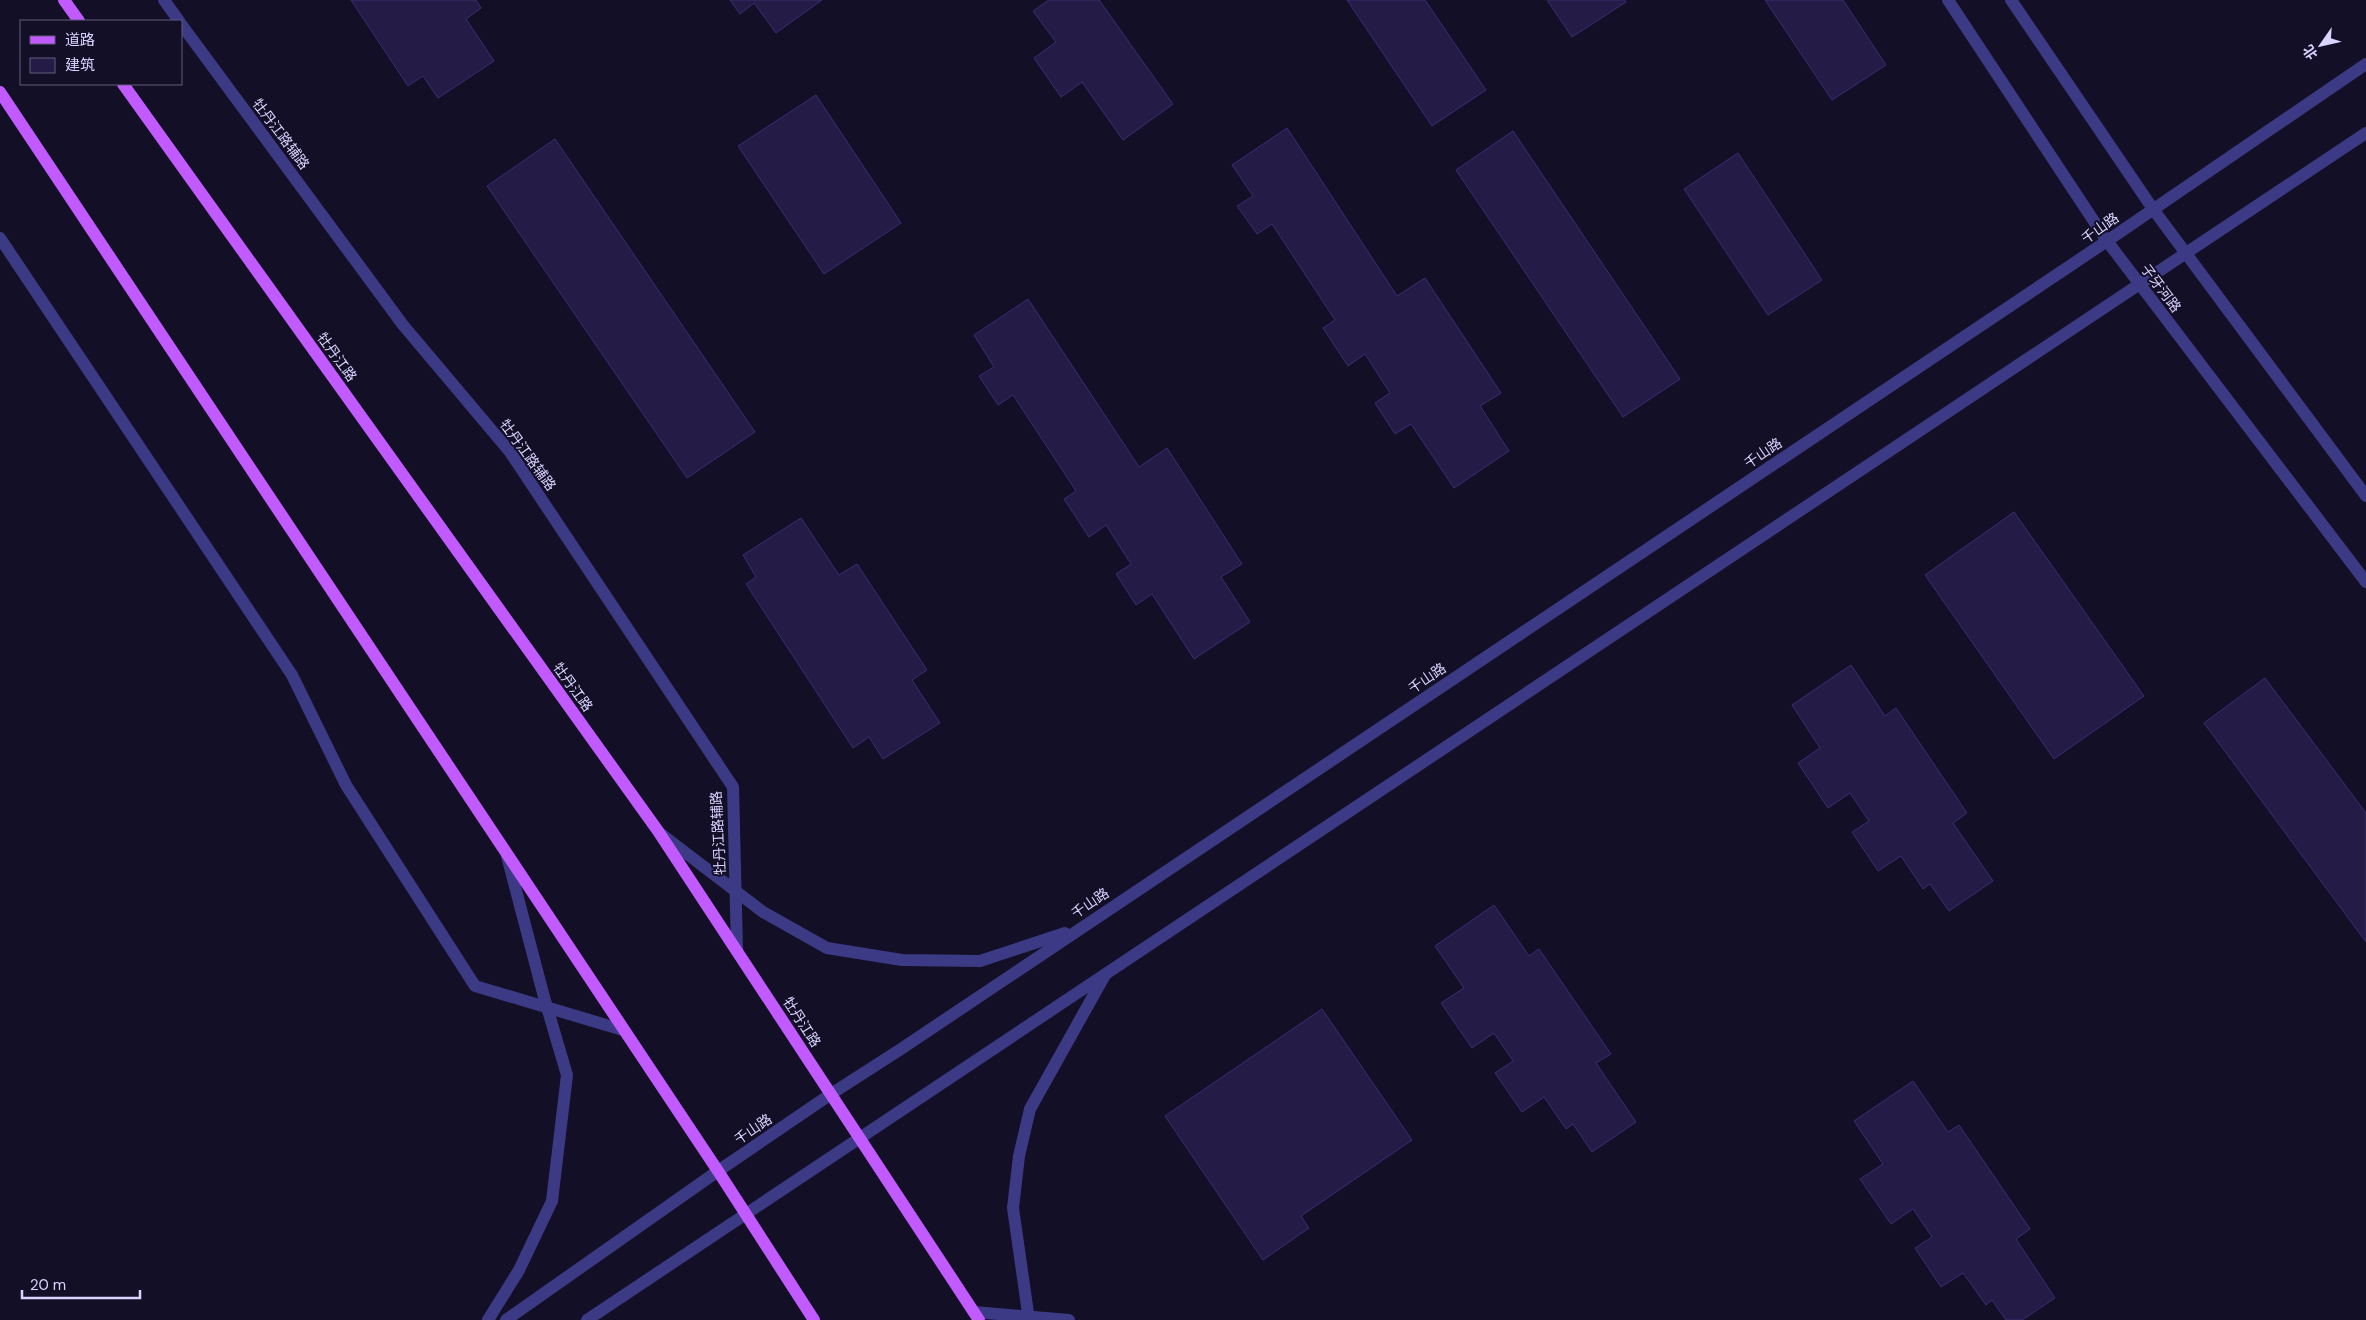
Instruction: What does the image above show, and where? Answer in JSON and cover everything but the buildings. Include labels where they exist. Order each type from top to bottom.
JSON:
[{"type":"main road","points":[[64,0],[78,20]]},
{"type":"main road","name":"牡丹江路","points":[[124,85],[658,831],[977,1316]]},
{"type":"main road","points":[[0,92],[718,1171],[814,1320]]},
{"type":"street","name":"牡丹江路辅路","points":[[164,0],[179,20]]},
{"type":"street","name":"子牙河路","points":[[1948,0],[2108,241],[2366,582]]},
{"type":"street","points":[[2011,0],[2153,208],[2366,496]]},
{"type":"street","name":"牡丹江路辅路","points":[[182,25],[403,325],[510,452],[733,787],[737,950]]},
{"type":"street","name":"千山路","points":[[506,1320],[831,1094],[2108,241],[2153,208],[2366,64]]},
{"type":"street","points":[[587,1320],[2366,134]]},
{"type":"street","points":[[0,238],[292,675],[346,785],[475,986],[623,1030]]},
{"type":"street","points":[[658,831],[763,912],[827,948],[902,960],[980,961],[1079,929]]},
{"type":"street","points":[[488,1320],[520,1270],[552,1201],[567,1075],[507,856]]},
{"type":"street","points":[[1029,1318],[1013,1208],[1019,1156],[1030,1109],[1106,973]]},
{"type":"street","points":[[977,1316],[1069,1320]]}]
